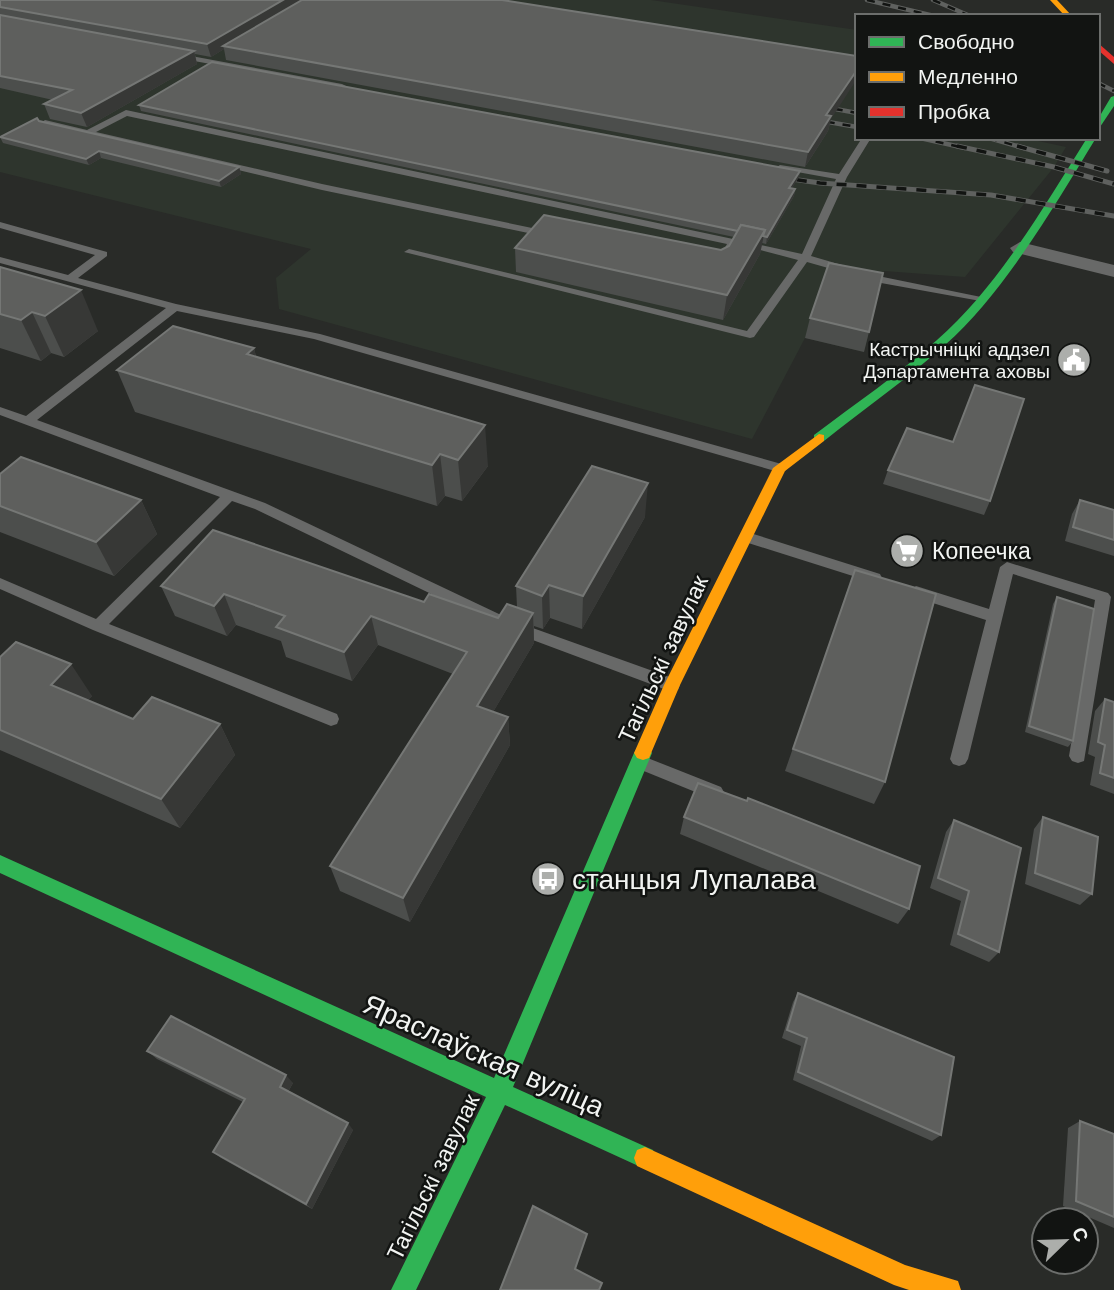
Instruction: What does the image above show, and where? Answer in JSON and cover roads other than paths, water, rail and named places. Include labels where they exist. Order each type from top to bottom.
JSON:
[{"type":"main road","points":[[1053,0],[1067,14]]},
{"type":"main road","points":[[1100,48],[1114,62]]},
{"type":"main road","points":[[1100,124],[1114,99]]},
{"type":"main road","name":"Тагільскі завулак","points":[[402,1290],[500,1091],[672,685],[780,468],[942,342],[982,300],[1020,248],[1091,140]]},
{"type":"main road","name":"Яраслаўская вуліца","points":[[0,864],[903,1276],[949,1290]]},
{"type":"street","points":[[1020,248],[1114,271]]},
{"type":"lane","points":[[160,52],[351,88]]},
{"type":"lane","points":[[197,71],[226,55]]},
{"type":"lane","points":[[90,132],[138,106]]},
{"type":"lane","points":[[126,113],[733,242],[805,258],[881,280],[982,300]]},
{"type":"lane","points":[[45,123],[322,187],[568,238]]},
{"type":"lane","points":[[235,147],[246,140]]},
{"type":"lane","points":[[409,252],[750,335],[805,258],[842,177],[866,140]]},
{"type":"lane","points":[[212,161],[223,154]]},
{"type":"lane","points":[[775,167],[842,177]]},
{"type":"lane","points":[[0,225],[103,254],[69,279]]},
{"type":"lane","points":[[718,269],[733,242]]},
{"type":"lane","points":[[0,260],[176,307],[316,336],[780,468]]},
{"type":"lane","points":[[29,421],[176,307]]},
{"type":"lane","points":[[0,411],[260,506],[511,626],[672,685]]},
{"type":"lane","points":[[98,626],[230,495]]},
{"type":"lane","points":[[747,537],[995,617]]},
{"type":"lane","points":[[959,759],[1007,567],[1103,597],[1078,756]]},
{"type":"lane","points":[[0,583],[98,626],[331,719]]},
{"type":"lane","points":[[640,762],[731,799]]},
{"type":"railway","points":[[867,0],[926,14]]},
{"type":"railway","points":[[933,0],[965,14]]},
{"type":"railway","points":[[1100,84],[1114,91]]},
{"type":"railway","points":[[819,106],[855,113]]},
{"type":"railway","points":[[811,119],[855,127]]},
{"type":"railway","points":[[929,140],[965,148]]},
{"type":"railway","points":[[996,140],[1017,146]]},
{"type":"railway","points":[[957,146],[1054,167],[1114,184]]},
{"type":"railway","points":[[1017,146],[1107,171]]},
{"type":"railway","points":[[1017,146],[1024,148]]},
{"type":"railway","points":[[777,177],[820,183],[991,195],[1114,216]]},
{"type":"place","name":"Кастрычніцкі аддзел Дэпартамента аховы","points":[[1074,360]]},
{"type":"place","name":"Копеечка","points":[[907,551]]},
{"type":"place","name":"станцыя Лупалава","points":[[548,879]]}]
